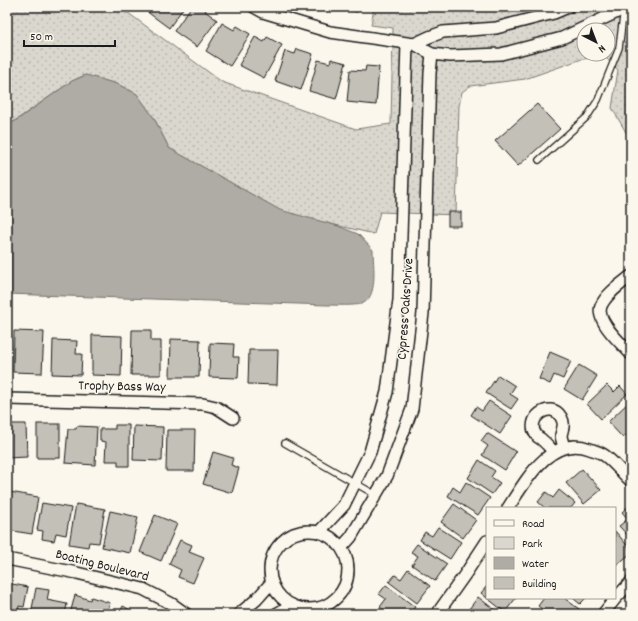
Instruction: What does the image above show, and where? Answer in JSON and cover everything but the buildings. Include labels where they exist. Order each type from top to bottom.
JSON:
[{"type":"street","points":[[254,7],[263,12],[330,32],[410,44],[432,54],[450,56],[501,54],[562,38],[625,8]]},
{"type":"street","points":[[410,44],[442,32],[496,28],[554,13],[568,7]]},
{"type":"street","name":"Cypress Oaks Drive","points":[[319,532],[344,505],[370,452],[387,392],[399,300],[410,44]]},
{"type":"street","name":"Cypress Oaks Drive","points":[[342,547],[351,537],[387,476],[412,409],[423,313],[432,54]]},
{"type":"street","points":[[631,276],[610,294],[601,306],[600,314],[604,324],[631,354]]},
{"type":"street","name":"Trophy Bass Way","points":[[7,399],[203,404],[216,407],[233,418]]},
{"type":"street","points":[[553,451],[537,436],[533,427],[537,416],[546,410],[553,411],[560,415],[564,424],[564,430],[561,435],[564,447]]},
{"type":"street","points":[[509,507],[524,482],[553,451],[564,447],[577,445],[604,454],[631,481]]},
{"type":"street","points":[[307,530],[319,532],[332,537],[342,547],[347,559],[349,572],[346,584],[339,595],[329,604],[317,608],[304,609],[292,605],[283,599],[276,591],[272,582],[270,570],[272,558],[277,548],[285,539],[296,533],[307,530]]},
{"type":"street","points":[[437,614],[466,574],[486,543]]},
{"type":"street","name":"Boating Boulevard","points":[[7,559],[77,573],[143,589],[172,604],[186,614]]},
{"type":"street","points":[[239,614],[256,600],[272,582]]},
{"type":"street","points":[[616,598],[631,582]]},
{"type":"street","points":[[603,614],[615,599]]},
{"type":"street","points":[[276,614],[292,605]]},
{"type":"lane","points":[[539,160],[587,117],[598,100],[619,48],[625,8]]},
{"type":"lane","points":[[285,443],[376,495]]},
{"type":"green space","points":[[7,7],[120,7],[222,82],[356,129],[391,124],[393,28],[371,25],[374,7],[631,7],[631,141],[612,108],[618,70],[610,62],[616,62],[616,22],[576,22],[576,61],[525,79],[470,86],[462,92],[459,106],[456,215],[380,212],[374,234],[284,213],[169,148],[154,118],[137,94],[117,84],[85,75],[72,81],[13,122],[7,123]]},
{"type":"water","points":[[86,75],[117,84],[137,94],[154,118],[169,148],[280,210],[338,226],[358,234],[373,250],[374,280],[373,288],[367,301],[357,305],[327,305],[7,294],[7,123],[14,122],[72,81]]}]
